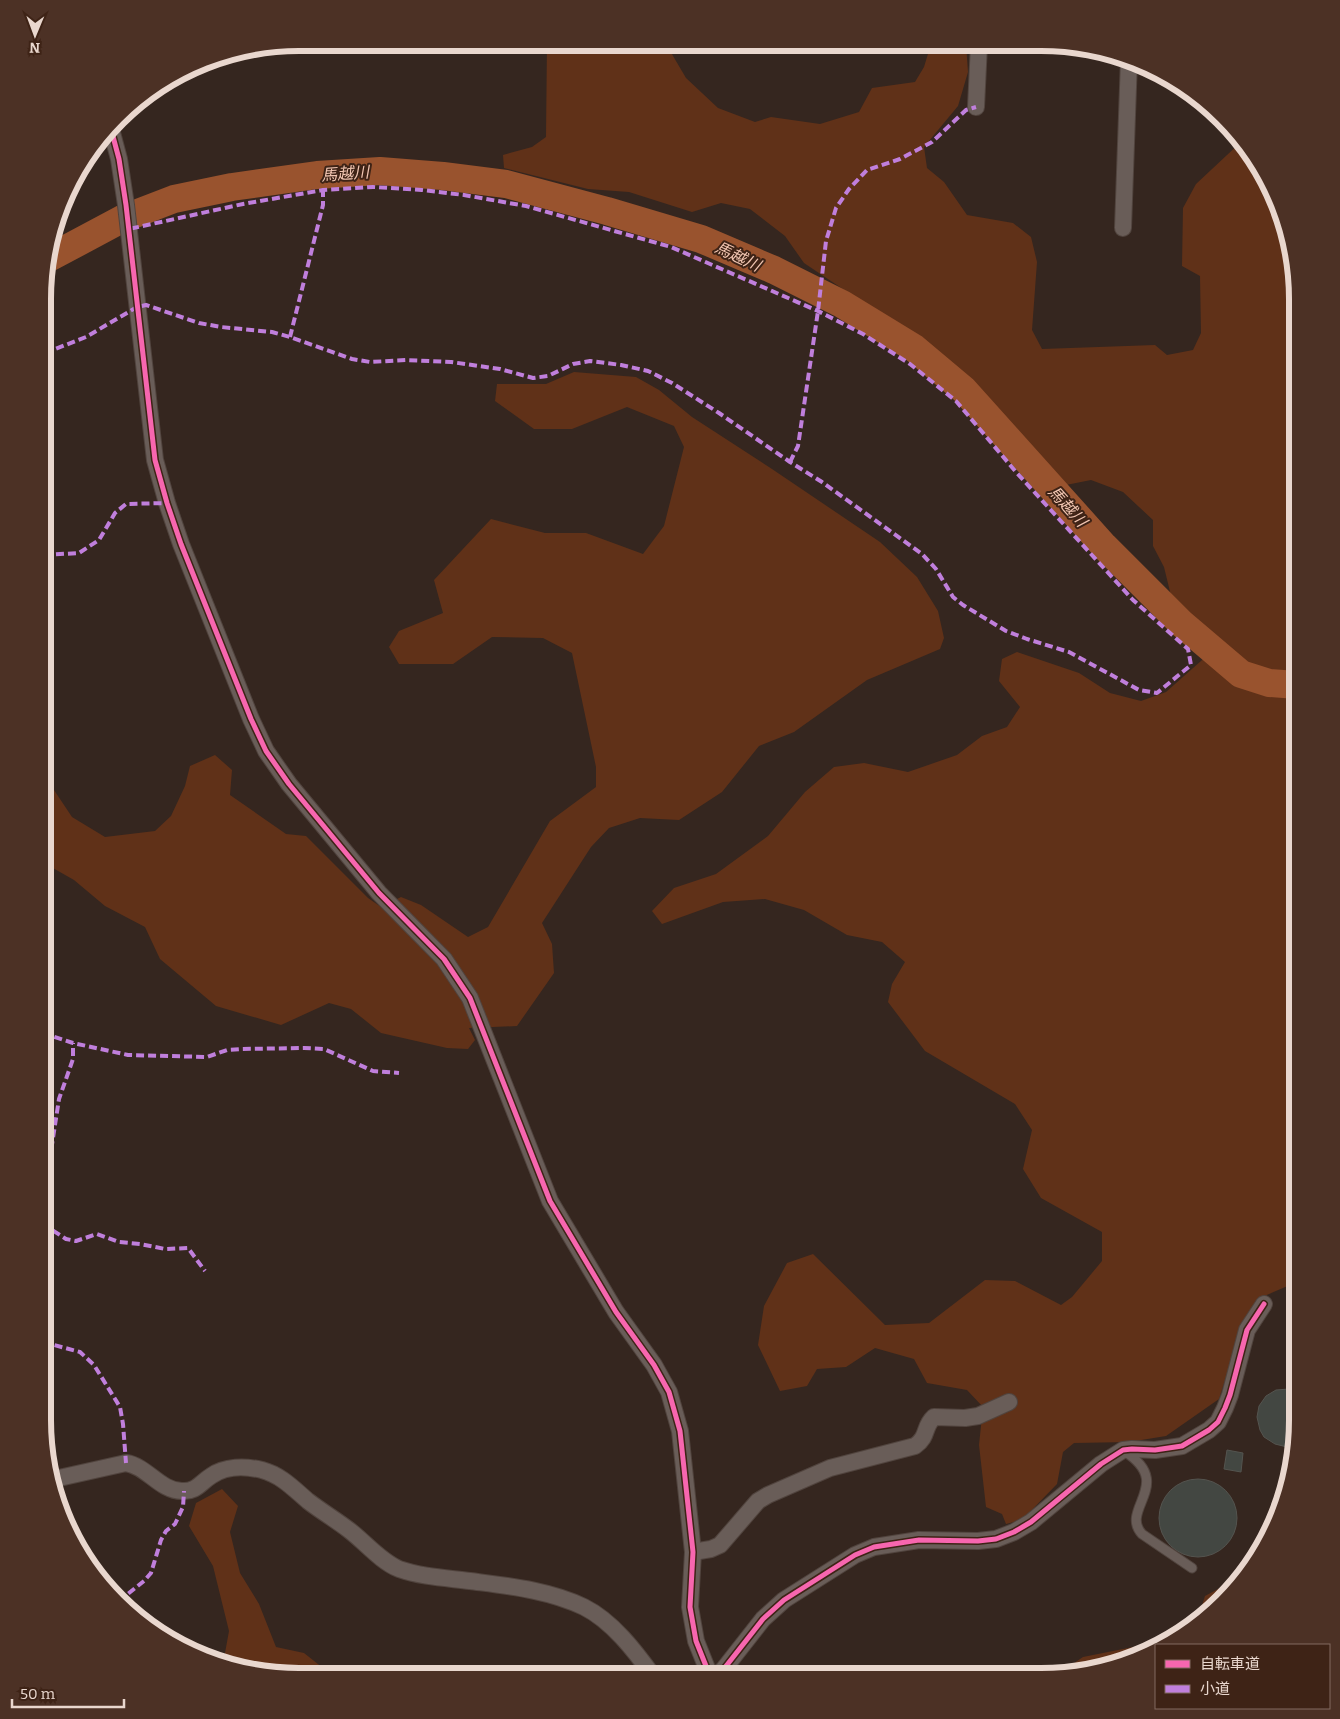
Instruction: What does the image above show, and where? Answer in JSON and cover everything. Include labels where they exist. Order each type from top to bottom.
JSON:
[{"type":"street","points":[[976,107],[978,51]]},
{"type":"street","points":[[1123,228],[1130,67]]},
{"type":"street","points":[[113,136],[120,159],[155,460],[181,544],[251,719],[266,751],[289,784],[379,893],[444,959],[470,998],[550,1201],[616,1312],[654,1365],[669,1392],[680,1431],[693,1552],[690,1607],[696,1641],[707,1668]]},
{"type":"street","points":[[725,1668],[763,1619],[784,1600],[855,1555],[874,1547],[919,1540],[978,1541],[996,1539],[1014,1532],[1031,1522],[1101,1464],[1123,1450],[1155,1450],[1182,1446],[1209,1430],[1218,1422],[1230,1395],[1247,1330],[1264,1304]]},
{"type":"street","points":[[693,1552],[711,1549],[720,1545],[758,1502],[768,1495],[830,1468],[914,1446],[923,1440],[929,1422],[934,1417],[965,1418],[978,1416],[1009,1402]]},
{"type":"street","points":[[58,1478],[126,1463],[134,1464],[172,1490],[184,1492],[196,1489],[210,1476],[222,1470],[245,1468],[263,1470],[281,1478],[309,1502],[349,1530],[376,1554],[398,1568],[423,1575],[501,1585],[556,1596],[585,1608],[607,1624],[631,1647],[647,1668]]},
{"type":"lane","points":[[1123,1450],[1135,1458],[1146,1472],[1147,1483],[1136,1521],[1138,1529],[1142,1534],[1192,1568]]},
{"type":"shaded area","points":[[547,51],[670,51],[686,78],[718,108],[755,122],[771,117],[820,124],[859,112],[872,88],[915,82],[924,67],[929,51],[966,51],[968,72],[958,106],[924,147],[927,168],[944,182],[967,215],[1013,223],[1031,237],[1037,262],[1032,330],[1042,349],[1155,345],[1167,355],[1193,350],[1201,333],[1200,276],[1182,266],[1183,208],[1196,184],[1236,146],[1256,175],[1276,219],[1287,266],[1289,299],[1289,1285],[1262,1297],[1242,1327],[1219,1399],[1166,1436],[1129,1442],[1074,1443],[1063,1452],[1057,1484],[1022,1520],[1006,1524],[1002,1514],[986,1507],[979,1445],[983,1407],[967,1390],[927,1383],[914,1359],[875,1348],[846,1367],[817,1369],[807,1386],[780,1391],[758,1345],[764,1306],[787,1263],[813,1254],[885,1325],[929,1323],[985,1280],[1015,1281],[1061,1305],[1072,1297],[1102,1261],[1102,1232],[1041,1198],[1023,1169],[1032,1130],[1015,1104],[925,1051],[888,1002],[892,984],[905,962],[882,942],[847,935],[804,910],[765,899],[723,902],[662,924],[652,911],[674,888],[716,874],[768,836],[805,792],[834,767],[864,763],[908,772],[957,755],[982,736],[1007,727],[1020,707],[999,681],[1002,659],[1017,652],[1079,673],[1110,693],[1141,701],[1166,692],[1210,653],[1204,635],[1173,604],[1164,567],[1153,546],[1153,520],[1123,492],[1091,480],[1066,485],[1038,463],[985,398],[949,363],[913,336],[804,263],[785,236],[750,209],[721,203],[692,212],[629,192],[588,189],[504,168],[503,155],[532,147],[546,137]]},
{"type":"shaded area","points":[[574,372],[636,377],[659,390],[692,417],[880,542],[917,577],[938,611],[944,638],[940,649],[867,680],[794,732],[759,746],[722,792],[679,820],[640,818],[609,828],[591,847],[542,923],[552,944],[554,973],[517,1026],[469,1028],[475,1040],[468,1049],[447,1048],[381,1033],[351,1009],[329,1003],[281,1025],[216,1006],[160,959],[145,927],[105,906],[74,880],[51,867],[51,786],[72,817],[105,837],[155,831],[171,816],[185,786],[190,766],[215,755],[232,770],[230,795],[286,834],[306,836],[368,898],[381,907],[401,897],[421,905],[468,937],[488,927],[550,821],[596,787],[596,767],[572,653],[543,638],[492,637],[453,664],[399,664],[389,647],[399,631],[443,613],[434,580],[491,519],[545,533],[586,533],[643,554],[664,526],[684,447],[674,426],[627,407],[572,429],[534,429],[495,401],[497,384],[546,384]]},
{"type":"shaded area","points":[[222,1489],[238,1506],[230,1532],[240,1573],[259,1604],[276,1647],[304,1653],[323,1668],[266,1666],[224,1656],[229,1631],[213,1566],[189,1526],[196,1503]]},
{"type":"shaded area","points":[[1225,1585],[1201,1609],[1205,1596]]},
{"type":"shaded area","points":[[1146,1644],[1121,1655],[1069,1666],[1083,1657]]},
{"type":"building","points":[[1289,1389],[1287,1447],[1275,1444],[1264,1437],[1257,1417],[1259,1406],[1266,1396],[1276,1390]]},
{"type":"building","points":[[1227,1450],[1243,1453],[1241,1472],[1224,1469]]},
{"type":"building","points":[[1198,1479],[1213,1482],[1225,1491],[1234,1503],[1237,1518],[1234,1533],[1225,1545],[1213,1554],[1198,1557],[1183,1554],[1171,1545],[1162,1533],[1159,1518],[1162,1503],[1171,1491],[1183,1482]]},
{"type":"waterway","name":"馬越川","points":[[55,255],[122,219],[174,199],[232,187],[317,175],[380,171],[506,184],[701,239],[774,270],[842,304],[914,348],[964,390],[1104,546],[1181,623],[1241,674],[1269,683],[1289,684]]},
{"type":"marked path","points":[[790,462],[798,446],[818,311],[826,241],[836,208],[849,189],[867,170],[900,159],[932,142],[966,110],[976,107]]},
{"type":"marked path","points":[[51,351],[86,337],[137,307],[146,305],[199,323],[272,332],[352,359],[370,362],[406,360],[451,362],[500,369],[533,378],[548,376],[573,364],[590,361],[648,371],[672,383],[719,413],[822,482],[922,554],[936,569],[953,597],[1006,631],[1069,652],[1139,690],[1157,693],[1191,665],[1188,649],[1133,600],[1016,472],[956,401],[910,364],[863,334],[818,311],[671,247],[526,206],[464,195],[373,187],[323,190],[243,204],[129,229]]},
{"type":"marked path","points":[[290,337],[323,205],[323,190]]},
{"type":"marked path","points":[[51,555],[79,553],[99,540],[115,513],[126,504],[167,503]]},
{"type":"marked path","points":[[51,1036],[73,1043],[128,1055],[207,1057],[227,1050],[324,1049],[373,1071],[399,1073]]},
{"type":"marked path","points":[[51,1151],[59,1099],[73,1059],[73,1043]]},
{"type":"marked path","points":[[51,1229],[66,1239],[76,1241],[97,1234],[119,1242],[165,1249],[188,1248],[205,1271]]},
{"type":"marked path","points":[[51,1344],[80,1352],[94,1365],[120,1407],[126,1463]]},
{"type":"marked path","points":[[125,1596],[151,1573],[161,1540],[166,1531],[175,1524],[183,1507],[184,1491]]},
{"type":"cycle path","points":[[113,136],[119,159],[126,205],[155,460],[181,544],[251,719],[266,751],[289,784],[379,893],[444,959],[470,998],[550,1201],[616,1312],[654,1365],[669,1392],[680,1431],[693,1552],[690,1607],[696,1641],[707,1668]]},
{"type":"cycle path","points":[[725,1668],[763,1619],[784,1600],[855,1555],[874,1547],[919,1540],[978,1541],[996,1539],[1014,1532],[1031,1522],[1101,1464],[1123,1450],[1155,1450],[1182,1446],[1209,1430],[1218,1422],[1225,1408],[1247,1330],[1264,1304]]}]
